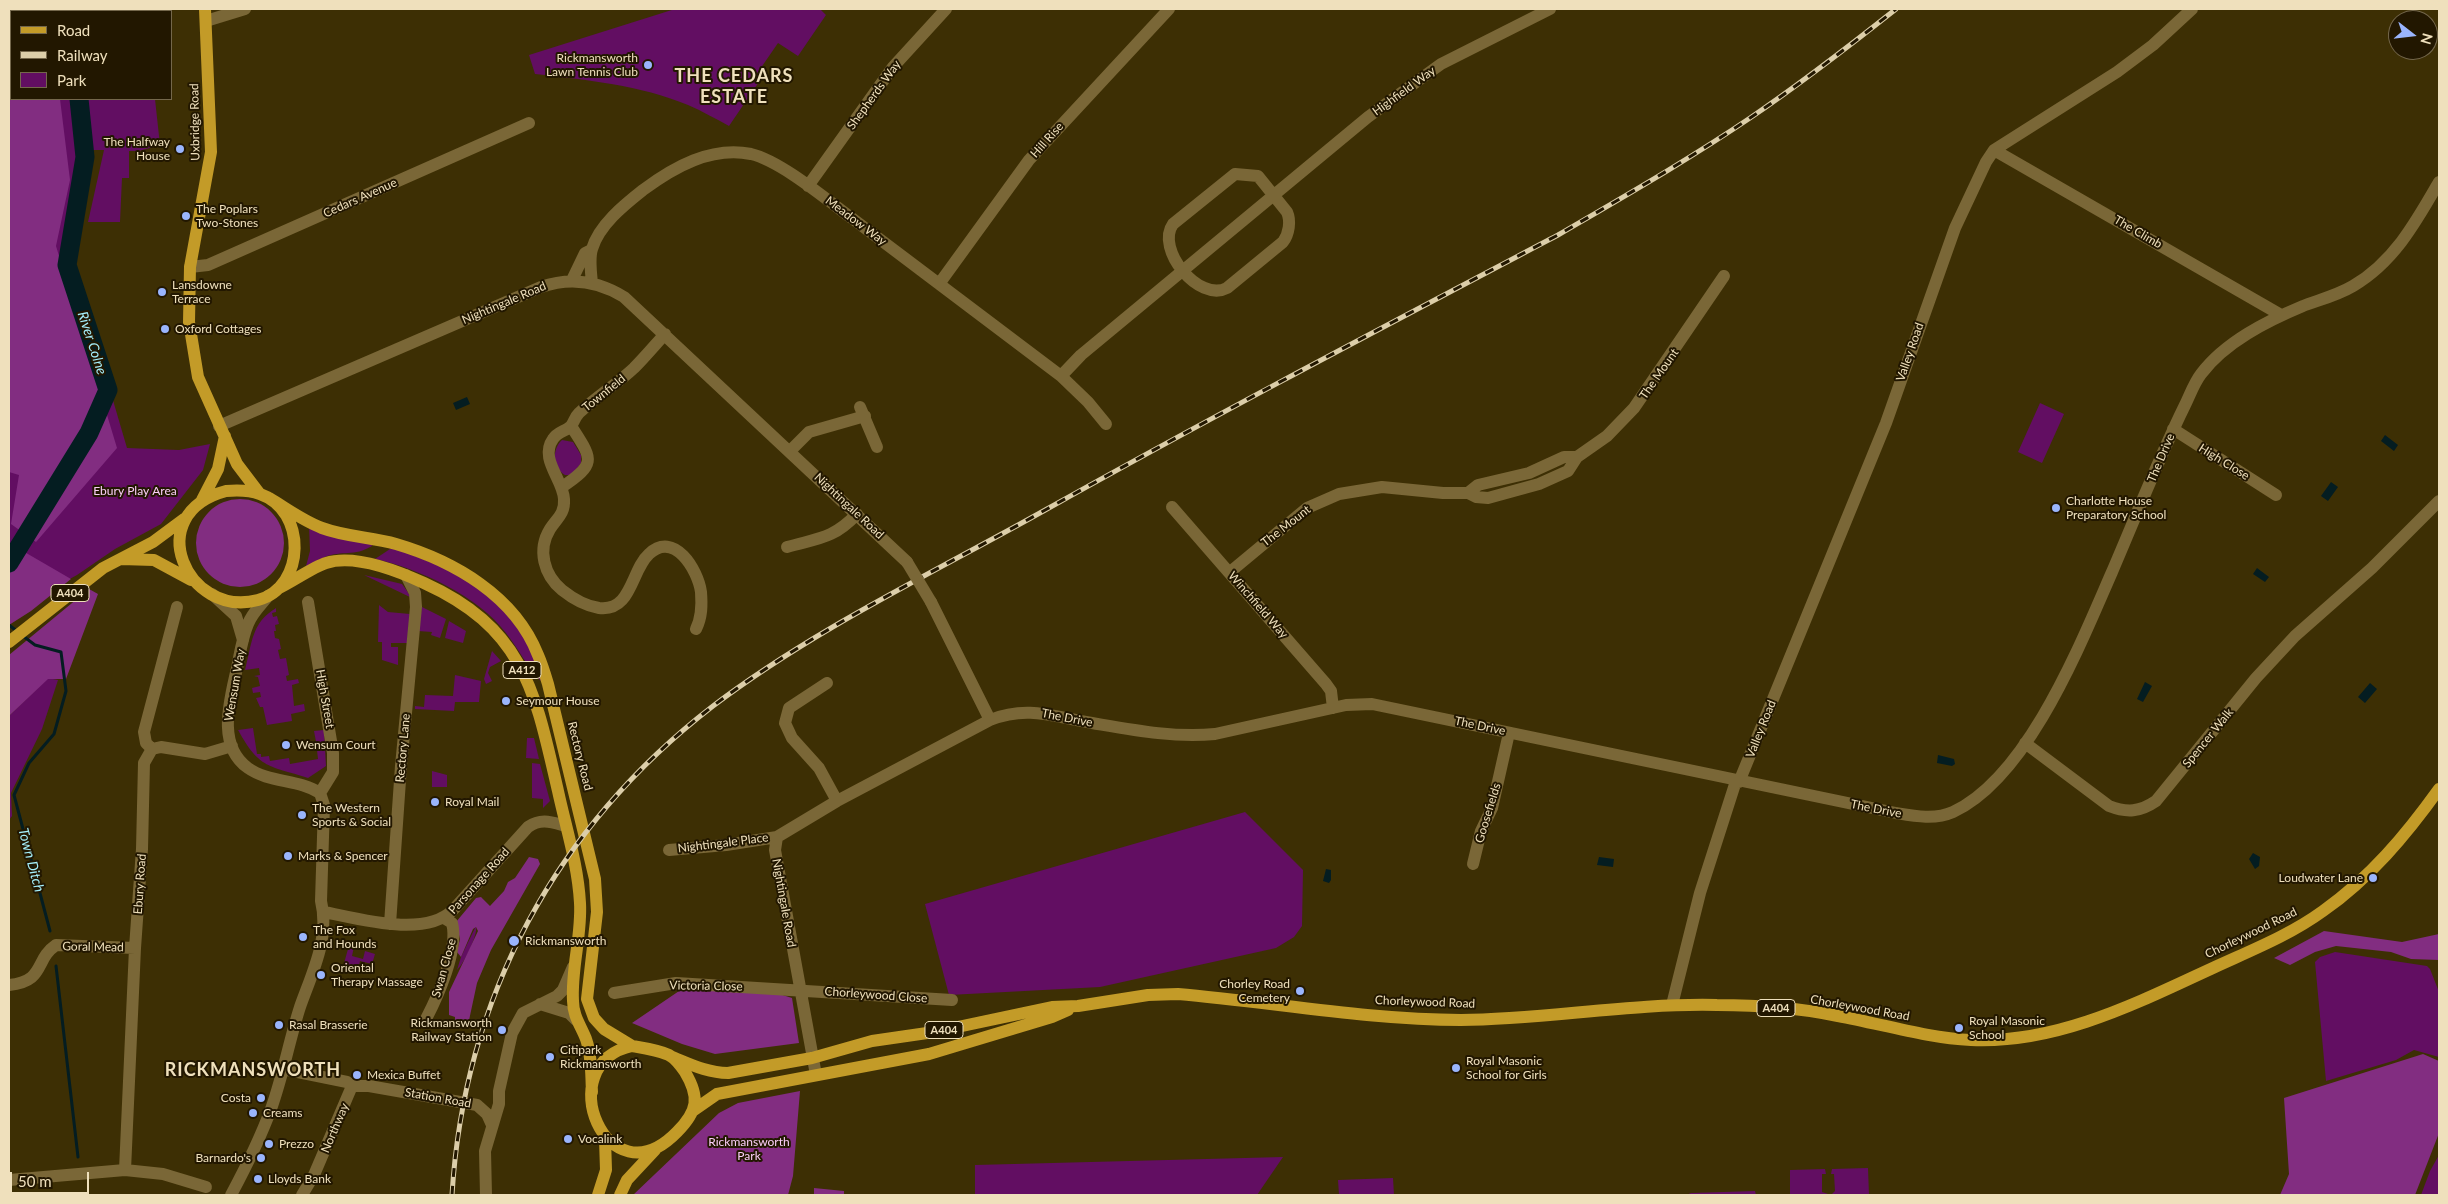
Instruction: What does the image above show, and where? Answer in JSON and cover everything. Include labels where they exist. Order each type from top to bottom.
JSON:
[{"type":"main road","name":"Uxbridge Road","points":[[205,15],[211,152],[190,267],[188,291],[193,354],[198,377],[222,431]]},
{"type":"main road","name":"A412","points":[[222,431],[237,464],[264,496]]},
{"type":"main road","points":[[195,582],[185,568],[180,549],[180,533],[184,520],[202,500],[218,469],[222,431]]},
{"type":"main road","points":[[119,559],[154,560],[195,582],[210,593],[235,602],[248,602],[268,596],[279,588],[290,570],[296,546],[289,520],[264,496],[226,491],[202,500]]},
{"type":"main road","name":"Rectory Road","points":[[264,496],[320,527],[394,544],[457,568],[496,597],[529,636],[548,684],[595,879],[596,912],[587,999],[594,1018],[604,1029],[632,1046]]},
{"type":"main road","name":"A404","points":[[16,636],[77,587],[119,559],[153,542],[184,520]]},
{"type":"main road","name":"A412","points":[[279,588],[325,563],[345,560],[406,575],[452,596],[483,619],[514,656],[529,684],[578,879],[580,904],[573,998],[576,1020],[588,1048],[592,1092]]},
{"type":"main road","name":"Chorleywood Road","points":[[1078,1006],[1148,995],[1178,994],[1386,1016],[1461,1020],[1672,1005],[1749,1005],[1834,1015],[1952,1039],[2022,1038],[2060,1030],[2091,1020],[2272,941],[2322,912],[2390,853],[2439,790]]},
{"type":"main road","name":"A404","points":[[670,1056],[715,1073],[728,1073],[812,1058],[872,1041],[934,1032],[1052,1008],[1078,1006]]},
{"type":"main road","name":"A404","points":[[694,1110],[717,1094],[929,1054],[1052,1017],[1078,1006]]},
{"type":"main road","points":[[620,1195],[627,1180],[655,1150],[670,1140],[683,1127],[694,1110],[694,1089],[680,1065],[670,1056],[632,1046],[610,1054],[603,1062],[597,1072],[592,1092],[592,1109],[596,1126],[605,1139],[627,1151],[643,1153],[655,1150]]},
{"type":"main road","points":[[597,1195],[606,1170],[605,1139]]},
{"type":"street","points":[[205,15],[245,9]]},
{"type":"street","name":"Shepherds Way","points":[[808,186],[893,67],[946,9]]},
{"type":"street","name":"Hill Rise","points":[[939,284],[1029,160],[1169,9]]},
{"type":"street","name":"Highfield Way","points":[[1061,376],[1081,355],[1368,117],[1441,64],[1550,9]]},
{"type":"street","name":"Valley Road","points":[[1672,1005],[1700,893],[1737,782],[1886,423],[1955,228],[1986,162],[1994,150],[2117,72],[2152,45],[2192,9]]},
{"type":"street","name":"Cedars Avenue","points":[[190,267],[208,265],[529,123]]},
{"type":"street","name":"The Climb","points":[[1994,150],[2281,316]]},
{"type":"street","name":"Meadow Way","points":[[572,280],[585,252],[591,250],[607,224],[634,197],[680,166],[704,156],[752,154],[808,186],[1061,376],[1088,402],[1106,424]]},
{"type":"street","points":[[1239,174],[1258,176],[1288,216],[1286,238],[1227,288],[1218,292],[1202,289],[1183,270],[1168,248],[1171,227],[1231,176],[1239,174]]},
{"type":"street","name":"The Drive","points":[[990,720],[1005,714],[1042,713],[1174,736],[1199,736],[1333,708],[1372,704],[1737,782],[1896,813],[1913,816],[1942,815],[1971,801],[1996,780],[2025,743],[2069,668],[2173,429],[2199,376],[2224,350],[2281,316],[2352,287],[2378,268],[2398,248],[2415,224],[2439,182]]},
{"type":"street","points":[[591,250],[592,283]]},
{"type":"street","name":"The Mount","points":[[1230,572],[1307,508],[1339,494],[1382,486],[1443,494],[1468,493],[1476,498],[1488,498],[1539,484],[1568,471],[1577,457],[1607,436],[1634,408],[1724,276]]},
{"type":"street","name":"Nightingale Road","points":[[222,431],[541,287],[572,280],[602,285],[624,296],[908,562],[931,602],[990,720]]},
{"type":"street","name":"Townfield","points":[[665,334],[634,368],[577,415],[571,426],[554,437],[549,452],[550,463],[562,487],[563,512],[550,530],[544,555],[546,571],[556,584],[572,596],[593,607],[611,607],[625,597],[647,555],[659,548],[675,549],[682,553],[689,562],[700,588],[702,608],[696,629]]},
{"type":"street","points":[[790,451],[809,432],[863,411],[877,447]]},
{"type":"street","points":[[562,487],[582,474],[588,459],[586,449],[571,426]]},
{"type":"street","name":"High Close","points":[[2173,429],[2276,495]]},
{"type":"street","name":"Spencer Walk","points":[[2025,743],[2109,806],[2123,811],[2136,811],[2147,807],[2156,801],[2256,678],[2295,636],[2372,568],[2439,501]]},
{"type":"street","name":"Winchfield Way","points":[[1172,507],[1326,684],[1331,691],[1333,708]]},
{"type":"street","points":[[787,547],[833,535],[841,530],[857,514]]},
{"type":"street","name":"Rectory Lane","points":[[390,924],[401,766],[416,607],[415,593],[406,575]]},
{"type":"street","name":"Wensum Way","points":[[210,593],[236,616],[243,640]]},
{"type":"street","name":"Wensum Way","points":[[268,596],[248,623],[243,640],[228,718],[232,746],[247,767],[263,776],[310,788],[320,793]]},
{"type":"street","name":"High Street","points":[[308,602],[333,753],[333,772],[320,793]]},
{"type":"street","points":[[177,607],[144,732],[146,743],[152,749],[161,747],[204,754],[232,746]]},
{"type":"street","points":[[826,683],[789,708],[784,723],[792,738],[819,768],[837,801]]},
{"type":"street","points":[[777,837],[837,801],[990,720]]},
{"type":"street","name":"Goosefields","points":[[1472,864],[1481,831],[1492,808],[1509,732]]},
{"type":"street","name":"Ebury Road","points":[[125,1170],[135,948],[142,849],[144,763],[152,749]]},
{"type":"street","points":[[231,1195],[253,1153],[271,1108],[300,1007],[320,954],[324,912],[321,901],[324,805],[320,793]]},
{"type":"street","name":"Parsonage Road","points":[[324,912],[390,924],[431,923],[444,918],[528,827],[536,822],[546,820],[566,826]]},
{"type":"street","name":"Nightingale Road","points":[[777,837],[775,850],[816,1075]]},
{"type":"street","name":"Nightingale Place","points":[[669,850],[726,845],[777,837]]},
{"type":"street","name":"Swan Close","points":[[426,1020],[434,1004],[453,945],[454,931],[452,923],[444,918]]},
{"type":"street","name":"Goral Mead","points":[[9,984],[23,982],[34,976],[47,952],[56,946],[135,948]]},
{"type":"street","points":[[486,1195],[485,1151],[499,1104],[498,1091],[512,1033],[522,1013],[563,990],[577,952]]},
{"type":"street","name":"Victoria Close","points":[[614,993],[676,982],[799,990]]},
{"type":"street","name":"Chorleywood Close","points":[[799,990],[952,1000]]},
{"type":"street","points":[[540,1004],[569,1013],[576,1020]]},
{"type":"street","name":"Station Road","points":[[282,1069],[347,1082],[352,1086],[369,1086],[477,1105],[487,1114],[492,1125]]},
{"type":"street","name":"Northway","points":[[302,1195],[314,1175],[352,1086]]},
{"type":"street","points":[[9,1180],[125,1170],[162,1174],[206,1187]]},
{"type":"green space","name":"Ebury Play Area","points":[[9,9],[75,9],[10,10],[10,100],[155,100],[160,145],[139,151],[129,151],[129,178],[122,178],[120,222],[88,222],[104,150],[87,150],[73,264],[127,448],[179,450],[210,444],[203,470],[161,524],[115,549],[77,575],[9,612]]},
{"type":"green space","points":[[9,9],[26,9],[10,10],[10,100],[60,100],[70,180],[56,246],[117,448],[36,542],[11,524],[19,475],[9,472]]},
{"type":"green space","points":[[83,9],[147,9],[147,10]]},
{"type":"green space","name":"Rickmansworth Lawn Tennis Club","points":[[675,9],[820,9],[826,15],[798,56],[778,43],[756,75],[761,79],[729,126],[704,112],[670,98],[613,84],[535,74],[529,55]]},
{"type":"green space","points":[[2040,403],[2064,414],[2042,463],[2018,452]]},
{"type":"green space","points":[[562,440],[573,442],[581,455],[581,463],[572,475],[565,475],[561,472],[556,463],[556,448]]},
{"type":"green space","points":[[240,499],[257,503],[271,512],[280,526],[284,543],[280,560],[271,574],[257,583],[240,587],[223,583],[209,574],[200,560],[196,543],[200,526],[209,512],[223,503]]},
{"type":"green space","points":[[309,525],[371,542],[372,546],[359,551],[325,557],[305,570],[310,551]]},
{"type":"green space","points":[[9,543],[71,579],[31,611],[9,625]]},
{"type":"green space","points":[[393,547],[465,576],[502,607],[528,643],[542,682],[532,671],[506,633],[480,607],[429,577],[375,559]]},
{"type":"green space","points":[[364,575],[402,584],[412,598]]},
{"type":"green space","points":[[89,589],[98,594],[66,679],[48,679],[9,716],[9,655]]},
{"type":"green space","points":[[379,605],[388,612],[410,614],[407,643],[391,643],[391,647],[398,647],[398,665],[382,660],[382,642],[378,642]]},
{"type":"green space","points":[[422,607],[446,619],[440,638],[431,635],[432,632],[418,631]]},
{"type":"green space","points":[[276,608],[276,612],[272,613],[273,617],[277,616],[279,624],[275,625],[276,631],[274,631],[275,638],[279,639],[281,649],[278,650],[280,659],[286,658],[289,675],[286,676],[287,681],[298,679],[299,683],[292,685],[294,706],[304,704],[305,711],[291,714],[292,721],[267,725],[263,707],[260,707],[256,698],[261,697],[260,692],[253,693],[252,688],[260,686],[258,677],[254,676],[260,675],[259,668],[245,670],[257,627]]},
{"type":"green space","points":[[449,621],[466,631],[463,643],[445,638]]},
{"type":"green space","points":[[492,651],[501,661],[490,667],[488,673],[492,681],[486,684],[484,679]]},
{"type":"green space","points":[[455,675],[481,681],[479,702],[455,702],[454,711],[415,709],[415,706],[424,707],[425,695],[453,696]]},
{"type":"green space","points":[[48,678],[58,680],[42,729],[11,793],[12,816],[9,820],[9,716]]},
{"type":"green space","points":[[253,728],[257,754],[261,754],[261,757],[269,756],[270,761],[289,758],[290,764],[318,759],[317,750],[325,749],[326,766],[308,778],[267,764],[253,753],[238,730]]},
{"type":"green space","points":[[324,730],[325,746],[317,747],[314,731]]},
{"type":"green space","points":[[527,738],[534,738],[539,759],[526,758]]},
{"type":"green space","points":[[532,763],[540,764],[550,801],[543,808],[543,799],[532,798]]},
{"type":"green space","points":[[432,771],[447,775],[447,787],[432,787]]},
{"type":"green space","points":[[1245,812],[1303,870],[1302,926],[1294,937],[1276,948],[1100,987],[949,995],[925,904]]},
{"type":"green space","points":[[529,857],[538,859],[540,864],[491,950],[477,983],[468,1025],[455,1020],[455,1017],[449,1015],[449,992],[478,931],[476,927],[473,929],[461,957],[457,952],[460,939],[456,922],[476,898],[481,897],[490,906],[504,891],[508,882],[515,878]]},
{"type":"green space","points":[[476,926],[475,936],[470,949],[457,970],[461,957]]},
{"type":"green space","points":[[2324,931],[2402,942],[2439,934],[2439,960],[2411,959],[2391,952],[2336,946],[2315,952],[2290,965],[2274,958]]},
{"type":"green space","points":[[350,941],[355,942],[352,956],[363,959],[365,951],[375,954],[372,964],[360,961],[358,970],[343,967],[348,949],[343,946],[348,947]]},
{"type":"green space","points":[[2335,952],[2427,966],[2430,969],[2439,992],[2439,1057],[2414,1050],[2396,1060],[2326,1081],[2315,962],[2320,957]]},
{"type":"green space","points":[[682,989],[773,992],[792,998],[799,1043],[715,1054],[682,1044],[632,1023]]},
{"type":"green space","points":[[2423,1054],[2439,1061],[2439,1133],[2415,1195],[2280,1195],[2289,1174],[2284,1098]]},
{"type":"green space","name":"Rickmansworth Park","points":[[800,1091],[793,1176],[788,1195],[633,1195],[719,1113],[738,1103]]},
{"type":"green space","points":[[2439,1155],[2439,1195],[2421,1195],[2430,1171]]},
{"type":"green space","points":[[1283,1157],[1257,1195],[975,1195],[975,1165]]},
{"type":"green space","points":[[1868,1168],[1869,1195],[1831,1195],[1835,1191],[1834,1174],[1831,1174],[1832,1169]]},
{"type":"green space","points":[[1825,1169],[1826,1174],[1822,1174],[1822,1192],[1831,1195],[1790,1195],[1790,1170]]},
{"type":"green space","points":[[1393,1178],[1394,1195],[1339,1195],[1338,1180]]},
{"type":"green space","points":[[814,1188],[844,1191],[844,1195],[814,1195]]},
{"type":"green space","points":[[1755,1191],[1756,1195],[1686,1195],[1691,1193]]},
{"type":"water","points":[[467,397],[470,404],[456,410],[453,403]]},
{"type":"water","points":[[2385,435],[2398,445],[2394,451],[2381,441]]},
{"type":"water","points":[[2331,482],[2338,487],[2328,501],[2321,496]]},
{"type":"water","points":[[2257,568],[2269,577],[2265,582],[2253,574]]},
{"type":"water","points":[[2145,682],[2152,686],[2143,702],[2137,699]]},
{"type":"water","points":[[2370,683],[2377,689],[2365,703],[2358,697]]},
{"type":"water","points":[[1938,755],[1954,759],[1955,764],[1952,766],[1937,763]]},
{"type":"water","points":[[2253,853],[2260,857],[2259,866],[2255,869],[2249,859]]},
{"type":"water","points":[[1599,857],[1614,859],[1613,867],[1597,865]]},
{"type":"water","points":[[1326,869],[1331,870],[1331,880],[1329,883],[1323,881]]},
{"type":"waterway","name":"River Colne","points":[[9,563],[89,433],[108,390],[67,265],[85,157],[79,100]]},
{"type":"waterway","name":"Town Ditch","points":[[9,625],[18,632]]},
{"type":"waterway","name":"Town Ditch","points":[[23,636],[35,645],[61,652],[66,691],[54,734],[29,763],[14,795],[50,931]]},
{"type":"waterway","name":"Town Ditch","points":[[56,966],[78,1157]]},
{"type":"railway","points":[[452,1195],[460,1122],[476,1052],[498,985],[528,922],[565,862],[608,806],[657,754],[713,706],[752,678],[834,626],[1237,405],[1558,235],[1631,192],[1727,134],[1769,105],[1896,9]]},
{"type":"place","name":"Rickmansworth Lawn Tennis Club","points":[[648,65]]},
{"type":"place","name":"The Halfway House","points":[[180,149]]},
{"type":"place","name":"The Poplars Two-Stones","points":[[186,216]]},
{"type":"place","name":"Lansdowne Terrace","points":[[162,292]]},
{"type":"place","name":"Oxford Cottages","points":[[165,329]]},
{"type":"place","name":"Charlotte House Preparatory School","points":[[2056,508]]},
{"type":"place","name":"Seymour House","points":[[506,701]]},
{"type":"place","name":"Wensum Court","points":[[286,745]]},
{"type":"place","name":"Royal Mail","points":[[435,802]]},
{"type":"place","name":"The Western Sports & Social","points":[[302,815]]},
{"type":"place","name":"Marks & Spencer","points":[[288,856]]},
{"type":"place","name":"Loudwater Lane","points":[[2373,878]]},
{"type":"place","name":"The Fox and Hounds","points":[[303,937]]},
{"type":"place","name":"Rickmansworth","points":[[514,941]]},
{"type":"place","name":"Oriental Therapy Massage","points":[[321,975]]},
{"type":"place","name":"Chorley Road Cemetery","points":[[1300,991]]},
{"type":"place","name":"Rasal Brasserie","points":[[279,1025]]},
{"type":"place","name":"Royal Masonic School","points":[[1959,1028]]},
{"type":"place","name":"Rickmansworth Railway Station","points":[[502,1030]]},
{"type":"place","name":"Citipark Rickmansworth","points":[[550,1057]]},
{"type":"place","name":"Royal Masonic School for Girls","points":[[1456,1068]]},
{"type":"place","name":"Mexica Buffet","points":[[357,1075]]},
{"type":"place","name":"Costa","points":[[261,1098]]},
{"type":"place","name":"Creams","points":[[253,1113]]},
{"type":"place","name":"Vocalink","points":[[568,1139]]},
{"type":"place","name":"Prezzo","points":[[269,1144]]},
{"type":"place","name":"Barnardo's","points":[[261,1158]]},
{"type":"place","name":"Lloyds Bank","points":[[258,1179]]},
{"type":"district","name":"THE CEDARS ESTATE","points":[[734,86]]},
{"type":"district","name":"RICKMANSWORTH","points":[[253,1070]]}]
